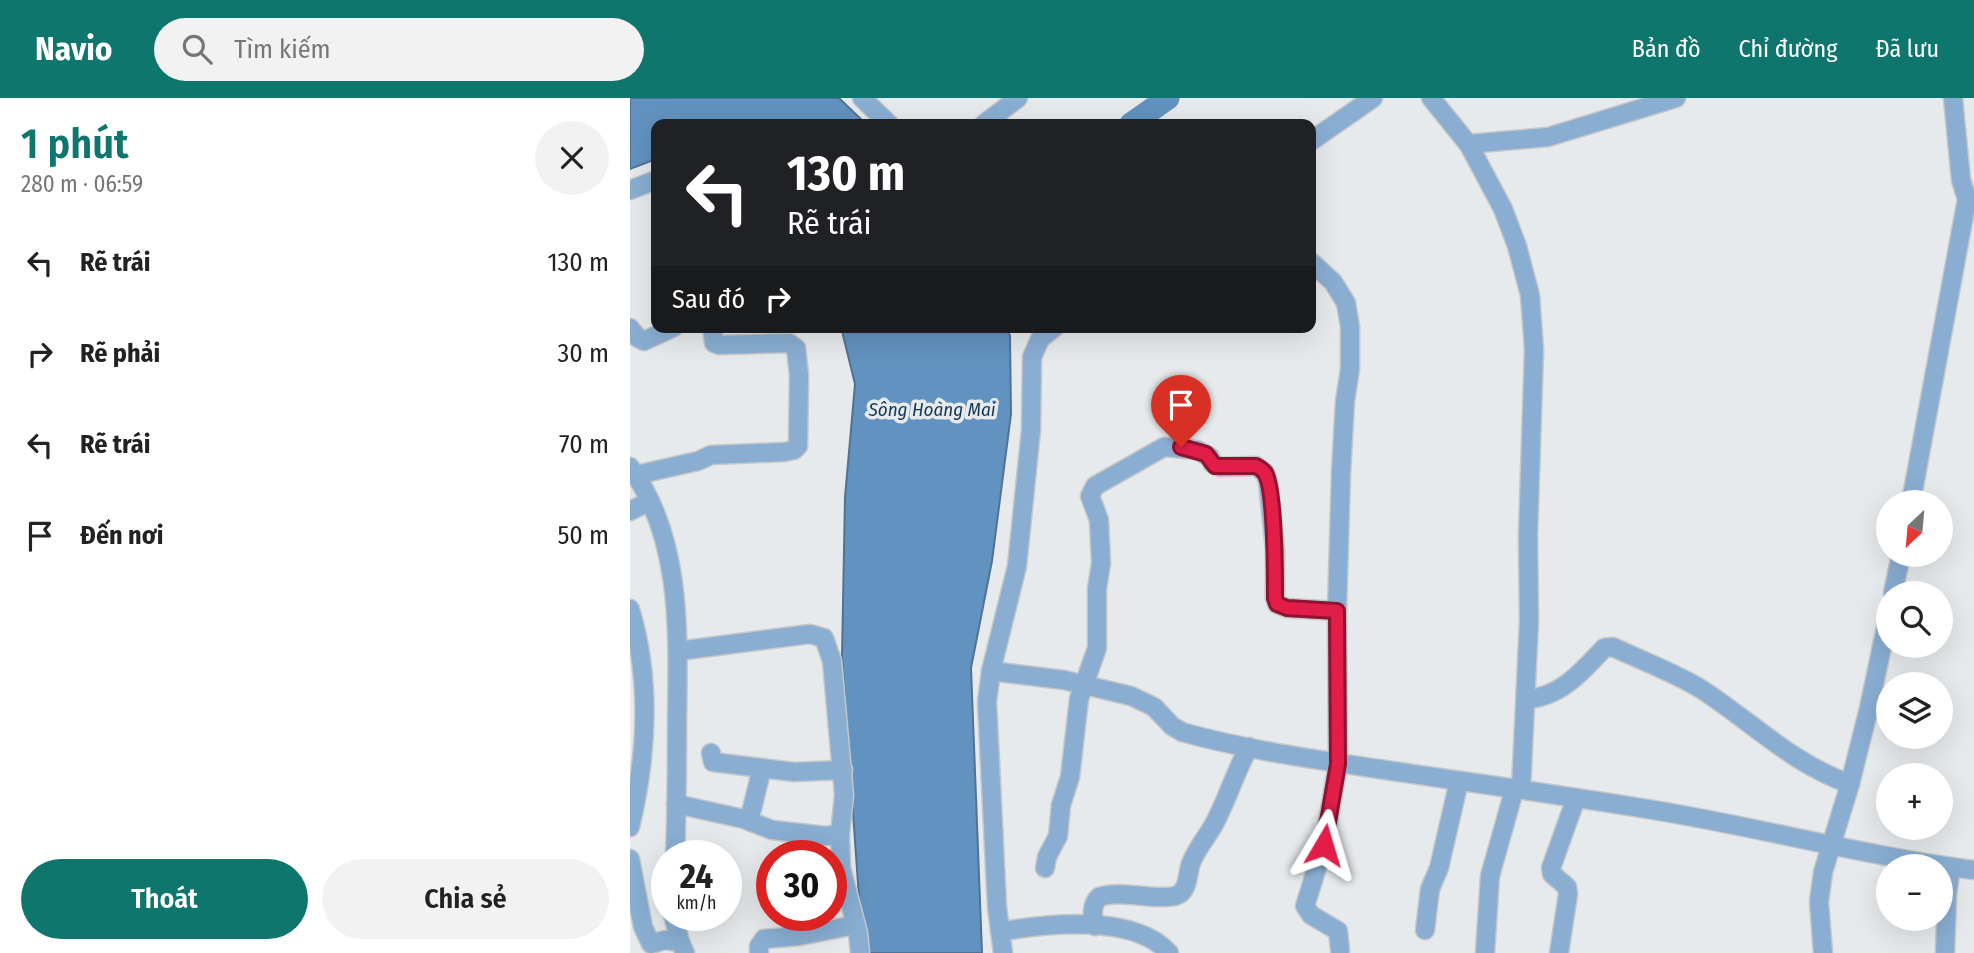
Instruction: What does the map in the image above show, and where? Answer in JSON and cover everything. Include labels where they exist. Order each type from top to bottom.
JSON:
[{"type":"street","points":[[862,98],[884,119]]},
{"type":"street","points":[[991,119],[1018,98]]},
{"type":"street","points":[[1316,138],[1373,98]]},
{"type":"street","points":[[1431,98],[1468,144],[1510,227],[1524,268],[1531,306],[1534,350],[1526,699],[1518,788],[1490,876],[1485,953]]},
{"type":"street","points":[[1468,144],[1548,137],[1676,98]]},
{"type":"street","points":[[1913,490],[1971,199],[1961,180],[1953,98]]},
{"type":"street","points":[[630,190],[651,182]]},
{"type":"street","points":[[1316,267],[1333,282],[1346,303],[1350,327],[1350,369],[1345,401],[1341,472],[1337,611],[1338,764],[1324,845],[1305,906],[1311,915],[1338,930],[1340,950]]},
{"type":"street","points":[[630,328],[644,341],[661,333]]},
{"type":"street","points":[[675,840],[678,651],[676,603],[657,515],[633,471],[698,461],[711,455],[783,452],[794,450],[798,446],[799,375],[796,348],[789,342],[719,345],[714,343],[713,333]]},
{"type":"street","points":[[1003,953],[997,907],[987,702],[991,671],[1017,566],[1031,430],[1032,357],[1040,339],[1048,333]]},
{"type":"street","points":[[1045,868],[1047,857],[1058,836],[1061,805],[1070,777],[1075,747],[1078,708],[1097,648],[1097,589],[1101,563],[1099,520],[1091,499],[1095,486],[1164,447],[1197,450],[1220,467],[1256,466],[1262,469],[1268,482],[1277,604],[1287,608],[1337,611]]},
{"type":"street","points":[[630,511],[650,501]]},
{"type":"street","points":[[630,609],[644,695],[630,827]]},
{"type":"street","points":[[678,651],[799,634],[824,638],[832,662],[843,770],[844,795],[840,834],[843,883],[856,925],[860,953]]},
{"type":"street","points":[[1526,699],[1554,691],[1586,669],[1604,648],[1613,648],[1684,679],[1795,758],[1850,785]]},
{"type":"street","points":[[1823,953],[1820,893],[1823,872],[1850,785],[1879,658]]},
{"type":"street","points":[[991,671],[1064,680],[1139,699],[1154,707],[1172,726],[1182,732],[1249,747],[1338,764],[1518,788],[1671,813],[1881,854]]},
{"type":"street","points":[[1095,926],[1092,912],[1099,897],[1176,895],[1185,888],[1191,863],[1214,824],[1249,747]]},
{"type":"street","points":[[711,753],[711,759],[718,764],[744,764],[794,772],[843,770]]},
{"type":"street","points":[[750,821],[762,768]]},
{"type":"street","points":[[1425,929],[1430,890],[1439,868],[1459,781]]},
{"type":"street","points":[[1559,953],[1568,894],[1567,887],[1552,874],[1551,868],[1576,798]]},
{"type":"street","points":[[676,804],[750,821],[772,830],[826,836],[840,834]]},
{"type":"street","points":[[630,859],[648,949],[664,940],[682,947]]},
{"type":"street","points":[[1953,867],[1974,870]]},
{"type":"street","points":[[1000,932],[1051,924],[1095,926],[1153,939],[1169,953]]},
{"type":"street","points":[[760,953],[759,946],[764,939],[799,936],[856,925]]},
{"type":"street","points":[[1945,953],[1946,931]]},
{"type":"water","points":[[630,98],[839,98],[861,119],[651,119],[651,161],[630,169]]},
{"type":"water","name":"Sông Hoàng Mai","points":[[842,333],[1009,333],[1010,336],[1011,414],[992,561],[971,668],[982,953],[865,953],[842,656],[845,497],[855,384]]},
{"type":"waterway","points":[[1138,119],[1168,98]]},
{"type":"route","points":[[1181,447],[1206,454],[1215,466],[1256,466],[1262,469],[1268,482],[1277,604],[1287,608],[1337,611],[1338,764],[1324,845]]}]
